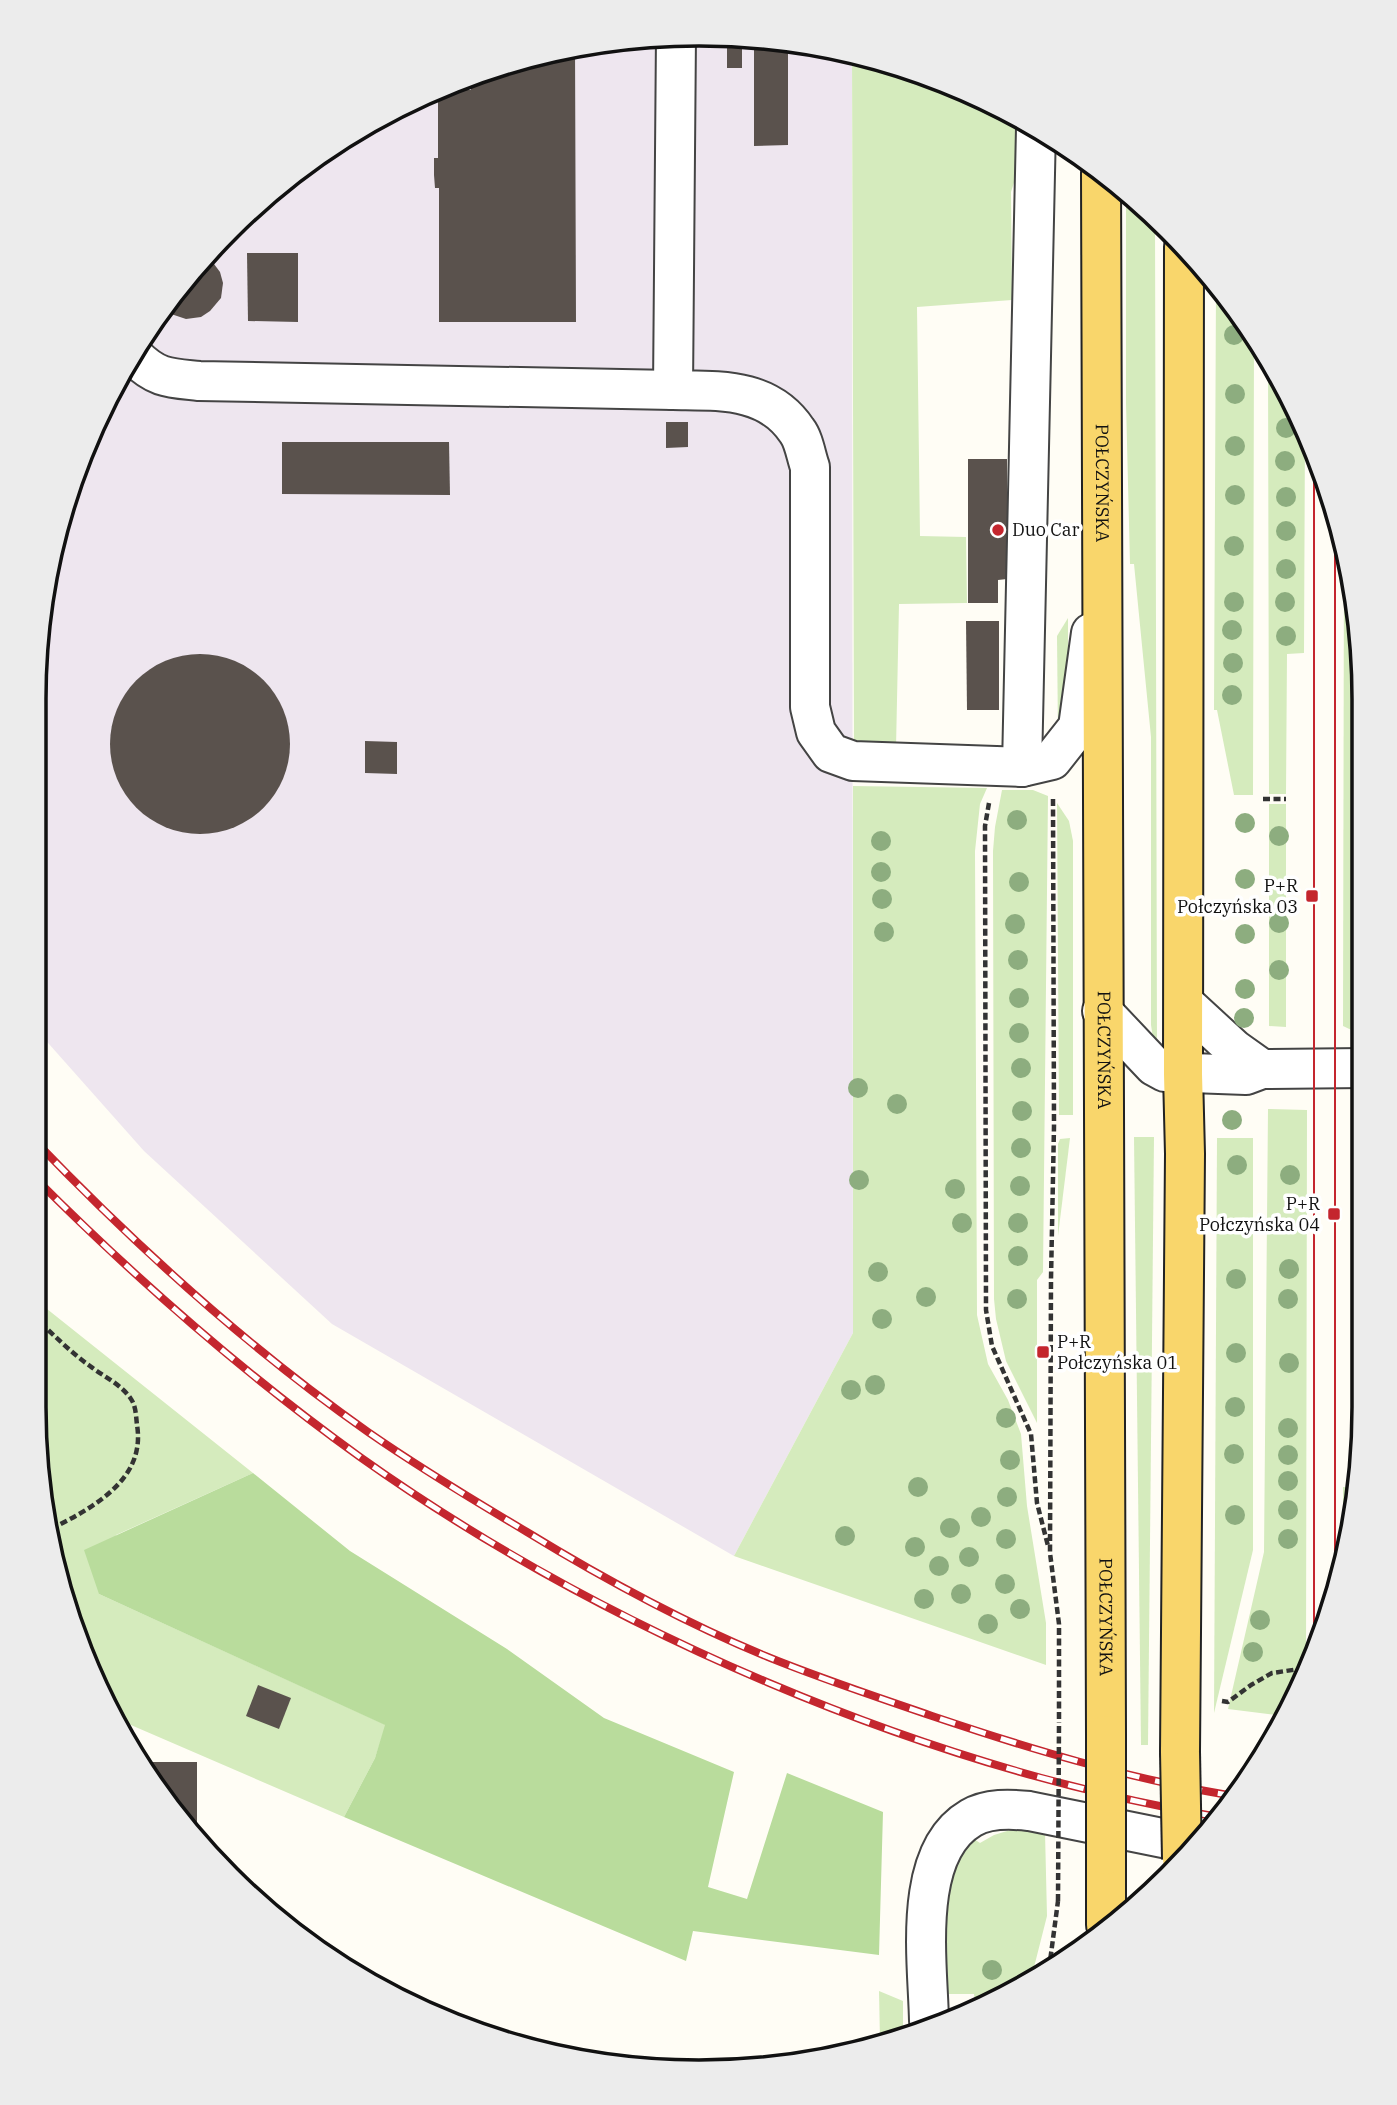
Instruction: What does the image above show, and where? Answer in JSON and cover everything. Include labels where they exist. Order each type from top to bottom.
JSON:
[{"type":"main road","name":"POŁCZYŃSKA","points":[[1101,184],[1106,1917]]},
{"type":"main road","points":[[1182,1845],[1180,1752],[1185,1154],[1184,263]]},
{"type":"lane","points":[[673,390],[676,47]]},
{"type":"lane","points":[[1036,140],[1037,763]]},
{"type":"lane","points":[[140,362],[161,377],[199,381],[727,391],[755,397],[777,410],[798,431],[810,467],[810,706],[816,732],[831,753],[853,761],[1037,763],[1077,727],[1102,551]]},
{"type":"lane","points":[[1184,1003],[1234,1049],[1262,1069]]},
{"type":"lane","points":[[1102,1011],[1154,1066],[1165,1072],[1246,1074],[1262,1069],[1352,1068]]},
{"type":"lane","points":[[929,2017],[929,1886],[934,1864],[945,1845],[971,1819],[1008,1809],[1029,1811],[1184,1842]]},
{"type":"path","points":[[1037,763],[1054,1126],[1050,1553]]},
{"type":"path","points":[[1037,763],[1017,778],[995,789],[988,806],[985,826],[986,1310],[992,1346],[1031,1434],[1037,1503],[1050,1553],[1059,1624],[1058,1901],[1051,1956]]},
{"type":"path","points":[[1263,799],[1286,799]]},
{"type":"path","points":[[46,1328],[89,1365],[118,1384],[134,1401],[139,1432],[138,1454],[131,1470],[112,1491],[85,1511],[57,1526]]},
{"type":"path","points":[[1222,1701],[1228,1702],[1272,1673],[1296,1670]]},
{"type":"shaded area","points":[[656,47],[741,47],[784,51],[852,64],[853,1333],[734,1556],[332,1324],[144,1151],[46,1041],[46,698],[51,613],[58,571],[80,489],[113,410],[156,336],[180,301],[208,268],[237,237],[301,180],[372,133],[449,95],[489,80],[571,58]]},
{"type":"green space","points":[[852,64],[948,95],[1019,130],[1019,167],[1011,192],[1012,300],[917,307],[920,536],[966,537],[967,603],[899,604],[896,748],[854,742]]},
{"type":"green space","points":[[1126,205],[1155,232],[1157,1048],[1151,1025],[1151,737],[1134,564],[1130,564],[1126,403]]},
{"type":"green space","points":[[1216,300],[1254,356],[1253,795],[1234,795],[1217,710],[1214,710]]},
{"type":"green space","points":[[1268,380],[1305,457],[1304,653],[1287,654],[1286,794],[1269,794]]},
{"type":"green space","points":[[1344,600],[1352,698],[1352,1030],[1343,1026]]},
{"type":"green space","points":[[1068,618],[1068,679],[1058,735],[1057,636]]},
{"type":"green space","points":[[853,786],[987,788],[980,804],[975,851],[977,1315],[988,1364],[1008,1400],[1021,1434],[1027,1506],[1046,1623],[1046,1665],[734,1556],[853,1333]]},
{"type":"green space","points":[[1002,790],[1033,790],[1048,796],[1043,1272],[1037,1280],[1037,1423],[1006,1361],[994,1299],[993,851]]},
{"type":"green space","points":[[1057,803],[1069,821],[1073,841],[1073,1115],[1059,1115]]},
{"type":"green space","points":[[1269,804],[1286,804],[1286,1027],[1269,1026]]},
{"type":"green space","points":[[1268,1109],[1307,1110],[1306,1645],[1274,1715],[1228,1709],[1264,1552]]},
{"type":"green space","points":[[1134,1137],[1154,1137],[1148,1745],[1141,1745]]},
{"type":"green space","points":[[1070,1138],[1058,1236],[1058,1144],[1060,1139]]},
{"type":"green space","points":[[1217,1138],[1253,1138],[1253,1550],[1214,1713]]},
{"type":"green space","points":[[46,1308],[253,1473],[116,1535],[99,1594],[386,1725],[375,1758],[344,1817],[128,1724],[95,1656],[80,1616],[58,1534],[47,1449]]},
{"type":"green space","points":[[253,1473],[350,1551],[507,1649],[604,1718],[734,1772],[708,1887],[747,1899],[787,1773],[883,1812],[879,1955],[693,1931],[686,1961],[344,1817],[375,1758],[385,1725],[99,1594],[84,1550]]},
{"type":"green space","points":[[1343,1487],[1346,1487],[1343,1510]]},
{"type":"green space","points":[[1017,1828],[1045,1832],[1047,1916],[1034,1966],[974,1998],[974,1994],[948,1994],[946,1912],[953,1871],[974,1839],[980,1843],[994,1835]]},
{"type":"green space","points":[[879,1991],[903,2001],[903,2026],[880,2033]]},
{"type":"building","points":[[727,48],[742,48],[742,68],[727,68]]},
{"type":"building","points":[[754,48],[788,52],[788,145],[754,146]]},
{"type":"building","points":[[575,57],[576,322],[439,322],[439,188],[435,188],[434,175],[434,158],[438,158],[438,100],[462,90],[471,90],[471,87],[489,80]]},
{"type":"building","points":[[247,253],[298,253],[298,322],[248,321]]},
{"type":"building","points":[[213,263],[220,272],[223,283],[221,298],[201,317],[186,319],[171,314]]},
{"type":"building","points":[[666,422],[688,422],[688,447],[666,448]]},
{"type":"building","points":[[282,442],[449,442],[450,495],[282,494]]},
{"type":"building","points":[[968,459],[1007,459],[1007,579],[998,580],[998,603],[968,603]]},
{"type":"building","points":[[966,621],[999,621],[999,710],[967,710]]},
{"type":"building","points":[[200,654],[234,661],[264,680],[283,710],[290,744],[283,778],[264,808],[234,827],[200,834],[166,827],[136,808],[117,778],[110,744],[117,710],[136,680],[166,661]]},
{"type":"building","points":[[365,741],[397,742],[397,774],[365,773]]},
{"type":"building","points":[[258,1685],[291,1698],[279,1729],[246,1716]]},
{"type":"building","points":[[152,1762],[197,1762],[197,1824]]},
{"type":"tram line","points":[[1314,481],[1314,1624]]},
{"type":"tram line","points":[[1335,554],[1335,1551]]},
{"type":"railway","points":[[46,1152],[194,1294],[323,1399],[427,1471],[615,1583],[737,1644],[870,1695],[1078,1762],[1224,1794]]},
{"type":"railway","points":[[46,1188],[191,1323],[274,1392],[360,1457],[454,1520],[554,1579],[659,1633],[767,1682],[878,1726],[990,1763],[1102,1793],[1208,1815]]},
{"type":"place","name":"Duo Car","points":[[998,530]]},
{"type":"place","name":"P+R Połczyńska 03","points":[[1312,896]]},
{"type":"place","name":"P+R Połczyńska 04","points":[[1334,1214]]},
{"type":"place","name":"P+R Połczyńska 01","points":[[1043,1352]]}]
